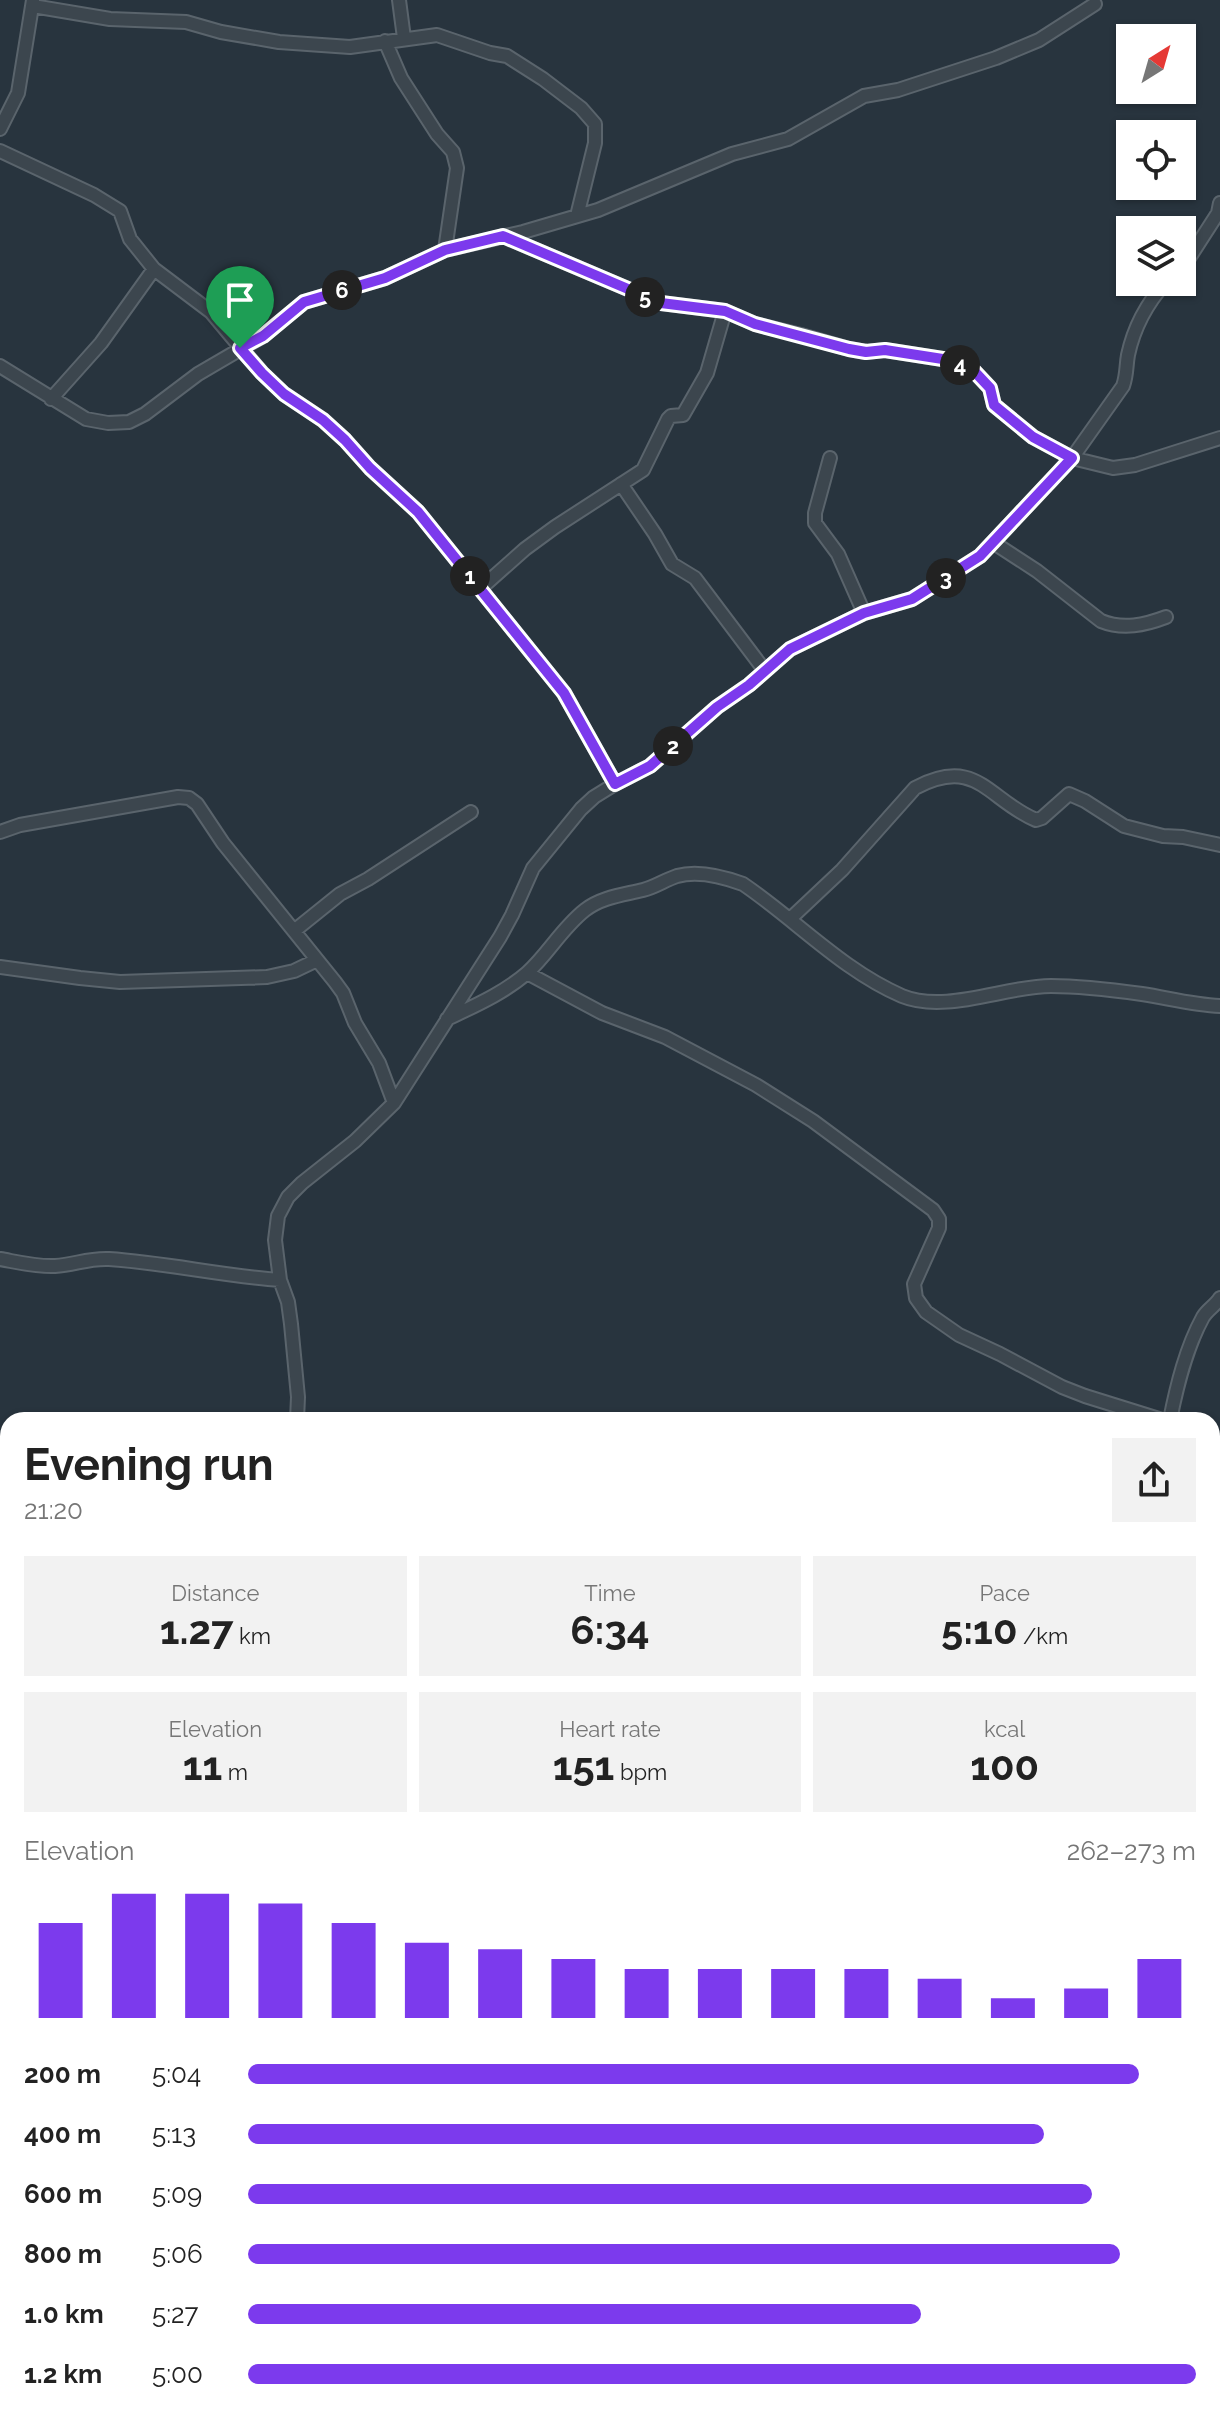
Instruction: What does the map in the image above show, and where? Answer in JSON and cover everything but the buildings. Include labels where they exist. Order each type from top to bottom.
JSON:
[{"type":"street","points":[[399,0],[404,38]]},
{"type":"street","points":[[0,129],[18,93],[33,3],[110,19],[186,22],[221,32],[279,42],[350,47],[437,35],[507,56],[543,79],[591,117],[597,131],[577,216]]},
{"type":"street","points":[[0,366],[86,419],[108,423],[129,422],[145,414],[198,374],[263,336],[304,302],[385,278],[445,250],[577,216],[648,191],[732,154],[788,139],[864,96],[898,90],[996,58],[1039,40],[1095,4]]},
{"type":"street","points":[[385,41],[401,78],[456,158],[445,250]]},
{"type":"street","points":[[0,151],[112,204],[120,211],[130,239],[154,269],[211,312],[262,373],[284,394],[323,420],[418,512],[564,693],[615,784]]},
{"type":"street","points":[[1196,248],[1218,213],[1220,203]]},
{"type":"street","points":[[503,236],[661,303],[725,311],[755,324],[849,349],[866,352],[885,350],[949,360],[974,371],[990,388],[994,405],[1033,437],[1072,458],[1113,468],[1135,465],[1220,438]]},
{"type":"street","points":[[51,399],[101,343],[154,269]]},
{"type":"street","points":[[297,1412],[291,1324],[288,1302],[280,1280],[275,1240],[278,1216],[288,1197],[302,1183],[355,1141],[394,1103],[512,915],[533,868],[581,809],[615,784],[650,766],[790,649],[864,613],[912,599],[980,556],[1072,458],[1123,386],[1132,338],[1153,296]]},
{"type":"street","points":[[480,589],[525,549],[647,465],[668,419],[683,415],[695,396],[712,361],[725,311]]},
{"type":"street","points":[[830,458],[815,523],[838,554],[864,613]]},
{"type":"street","points":[[621,484],[672,564],[695,578],[765,671]]},
{"type":"street","points":[[994,543],[1037,571],[1101,621],[1113,626],[1126,626],[1152,623],[1166,617]]},
{"type":"street","points":[[790,919],[842,870],[915,788],[927,781],[947,777],[964,776],[978,781],[1036,820],[1069,794],[1124,826],[1220,845]]},
{"type":"street","points":[[0,832],[20,825],[178,797],[189,798],[197,804],[223,843],[343,993],[355,1023],[379,1063],[394,1103]]},
{"type":"street","points":[[294,931],[340,894],[471,812]]},
{"type":"street","points":[[447,1019],[527,973],[561,933],[586,910],[606,899],[693,874],[726,877],[743,884],[832,953],[903,997],[943,1001],[1050,986],[1143,994],[1200,1006],[1220,1006]]},
{"type":"street","points":[[0,967],[120,982],[267,977],[294,971],[317,960]]},
{"type":"street","points":[[527,973],[602,1013],[665,1037],[756,1085],[813,1121],[933,1210],[939,1219],[939,1228],[914,1284],[916,1298],[926,1312],[943,1326],[1062,1387],[1136,1412]]},
{"type":"street","points":[[0,1259],[50,1266],[91,1258],[109,1259],[235,1277],[280,1280]]},
{"type":"street","points":[[1172,1412],[1193,1339],[1205,1314],[1220,1298]]},
{"type":"route","points":[[503,236],[661,303],[725,311],[755,324],[849,349],[866,352],[885,350],[949,360],[974,371],[990,388],[994,405],[1033,437],[1072,458],[980,556],[912,599],[864,613],[790,649],[650,766],[615,784],[564,693],[418,512],[323,420],[284,394],[240,348],[263,336],[304,302],[385,278],[445,250],[503,236]]}]
